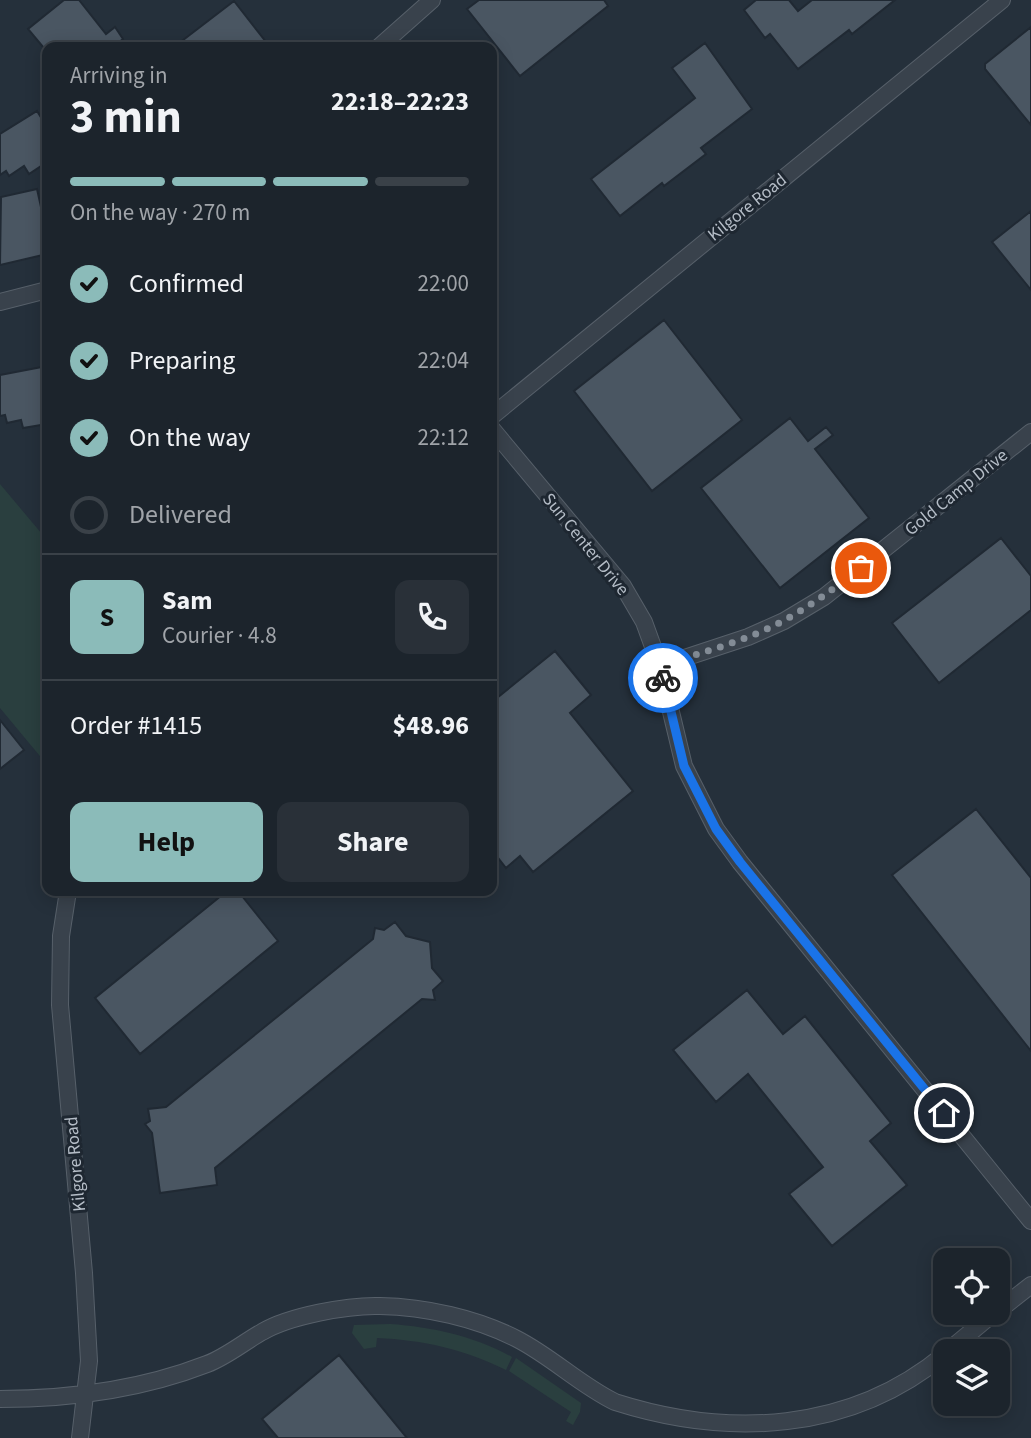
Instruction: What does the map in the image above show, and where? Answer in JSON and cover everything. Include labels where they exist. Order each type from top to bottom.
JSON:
[{"type":"street","points":[[385,42],[432,0]]},
{"type":"street","name":"Kilgore Road","points":[[497,412],[1002,0]]},
{"type":"street","points":[[0,302],[42,291]]},
{"type":"street","name":"Gold Camp Drive","points":[[660,666],[748,638],[784,621],[824,597],[1031,432]]},
{"type":"street","name":"Sun Center Drive","points":[[497,435],[623,586],[644,621],[660,666],[684,766],[716,829],[1031,1221]]},
{"type":"street","name":"Kilgore Road","points":[[67,896],[61,936],[60,1005],[85,1273],[89,1361],[80,1438]]},
{"type":"street","points":[[1010,1301],[1031,1285]]},
{"type":"street","points":[[0,1399],[87,1395],[143,1385],[211,1363],[265,1330],[346,1308],[378,1306],[430,1310],[486,1327],[517,1339],[586,1386],[636,1412],[657,1420],[726,1432],[753,1433],[830,1418],[895,1390],[933,1363]]},
{"type":"street","points":[[962,1339],[980,1325]]},
{"type":"green space","points":[[0,484],[42,534],[42,759],[0,708]]},
{"type":"green space","points":[[390,1324],[453,1334],[483,1343],[512,1357],[506,1370],[459,1351],[411,1341],[377,1338],[376,1347],[364,1349],[352,1333],[354,1325]]},
{"type":"green space","points":[[516,1358],[581,1403],[580,1412],[573,1425],[566,1421],[571,1412],[509,1371]]},
{"type":"building","points":[[64,0],[79,0],[106,34],[115,27],[123,39],[119,42],[42,42],[42,46],[28,29]]},
{"type":"building","points":[[479,0],[604,0],[608,6],[520,76],[497,47],[497,42],[493,42],[467,9]]},
{"type":"building","points":[[756,0],[789,0],[798,11],[812,0],[895,0],[852,34],[849,30],[798,69],[770,34],[765,38],[744,10]]},
{"type":"building","points":[[234,1],[266,42],[181,42]]},
{"type":"building","points":[[1031,27],[1031,125],[985,69],[985,64]]},
{"type":"building","points":[[705,43],[752,109],[701,148],[706,154],[664,186],[662,183],[620,216],[591,179],[695,98],[672,68]]},
{"type":"building","points":[[37,111],[42,119],[42,165],[29,174],[24,166],[9,176],[6,171],[0,175],[0,134]]},
{"type":"building","points":[[37,189],[42,212],[42,255],[0,265],[1,197]]},
{"type":"building","points":[[1031,211],[1031,290],[992,242]]},
{"type":"building","points":[[664,320],[742,420],[652,491],[574,391]]},
{"type":"building","points":[[42,367],[42,425],[23,428],[21,420],[7,423],[5,415],[0,416],[0,375]]},
{"type":"building","points":[[790,418],[808,441],[826,427],[833,435],[815,449],[869,518],[780,588],[701,488]]},
{"type":"building","points":[[1001,538],[1031,576],[1031,610],[939,683],[892,623]]},
{"type":"building","points":[[555,651],[591,695],[570,713],[633,791],[533,872],[520,856],[506,868],[497,856],[497,698]]},
{"type":"building","points":[[0,720],[24,750],[0,769]]},
{"type":"building","points":[[976,809],[1031,878],[1031,1051],[892,875]]},
{"type":"building","points":[[221,896],[242,896],[278,941],[140,1054],[95,998]]},
{"type":"building","points":[[395,922],[406,936],[430,942],[432,968],[443,981],[433,990],[435,1000],[422,999],[215,1168],[217,1185],[160,1193],[152,1133],[145,1124],[150,1121],[148,1109],[166,1107],[373,939],[375,928],[384,930]]},
{"type":"building","points":[[747,990],[783,1034],[805,1016],[891,1123],[870,1141],[907,1185],[832,1246],[789,1194],[823,1167],[748,1074],[716,1102],[673,1050]]},
{"type":"building","points":[[339,1355],[407,1438],[278,1438],[262,1419]]},
{"type":"way so far","points":[[663,678],[660,666],[748,638],[784,621],[824,597],[861,568]]},
{"type":"route","points":[[663,678],[684,766],[716,829],[944,1113]]}]
